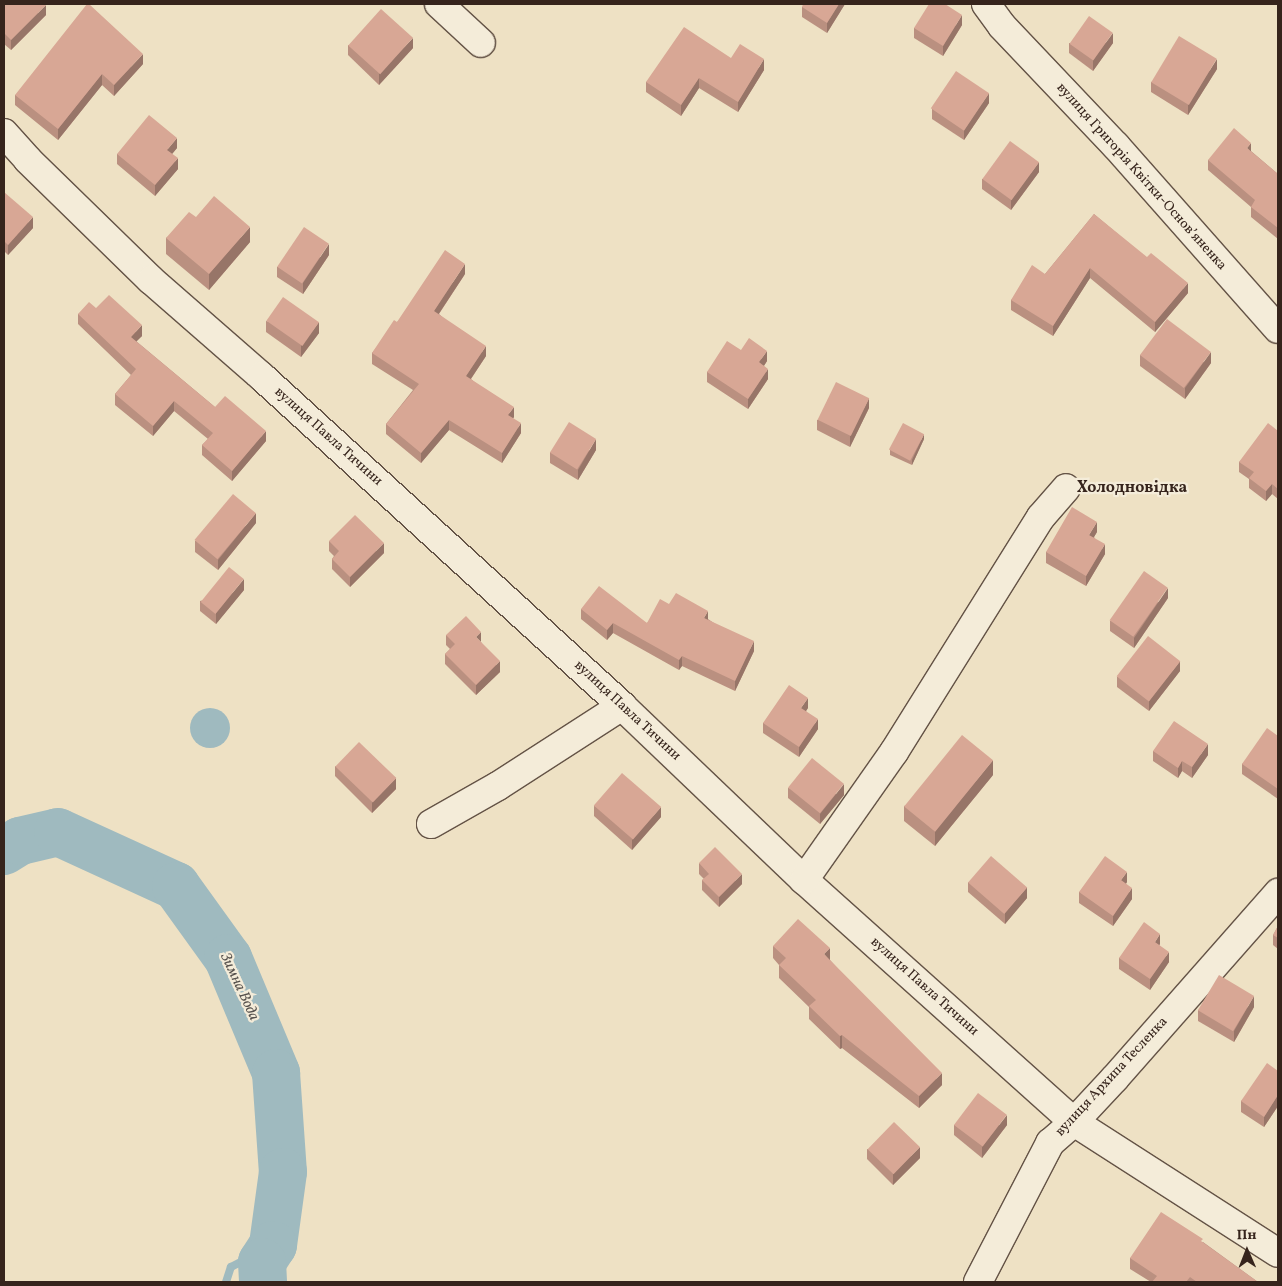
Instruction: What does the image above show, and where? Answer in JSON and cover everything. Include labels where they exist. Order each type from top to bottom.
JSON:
[{"type":"street","points":[[439,4],[481,44]]},
{"type":"street","name":"вулиця Григорія Квітки-Основʼяненка","points":[[986,4],[1004,15],[1278,330]]},
{"type":"street","name":"вулиця Павла Тичини","points":[[4,133],[28,160],[151,280],[261,376],[622,706],[804,880],[1074,1122],[1278,1254]]},
{"type":"street","points":[[804,880],[894,752],[1041,517],[1066,488]]},
{"type":"street","points":[[431,824],[498,786],[622,706]]},
{"type":"street","name":"вулиця Архипа Тесленка","points":[[978,1282],[1050,1143],[1074,1122],[1278,893]]},
{"type":"water","points":[[206,708],[214,708],[221,711],[227,717],[230,728],[227,739],[221,745],[214,748],[206,748],[199,745],[193,739],[190,732],[190,724],[193,717],[199,711]]},
{"type":"building","points":[[4,4],[46,5],[11,40],[4,33]]},
{"type":"building","points":[[87,4],[143,54],[114,85],[102,74],[58,129],[15,95]]},
{"type":"building","points":[[803,4],[839,4],[827,23],[802,7]]},
{"type":"building","points":[[929,4],[945,4],[962,15],[943,46],[914,28]]},
{"type":"building","points":[[381,9],[413,38],[380,74],[348,45]]},
{"type":"building","points":[[1089,16],[1113,33],[1093,60],[1069,44]]},
{"type":"building","points":[[684,27],[731,58],[740,44],[764,59],[738,102],[699,78],[681,105],[646,82]]},
{"type":"building","points":[[1179,36],[1217,59],[1189,105],[1151,82]]},
{"type":"building","points":[[956,71],[989,93],[964,131],[931,108]]},
{"type":"building","points":[[149,115],[177,138],[167,150],[178,158],[155,185],[117,154]]},
{"type":"building","points":[[1234,128],[1251,143],[1247,148],[1278,174],[1278,228],[1251,207],[1255,200],[1208,160]]},
{"type":"building","points":[[1010,141],[1039,162],[1011,200],[982,179]]},
{"type":"building","points":[[4,192],[33,217],[8,245],[4,241]]},
{"type":"building","points":[[214,196],[250,227],[209,274],[166,238],[189,212],[196,217]]},
{"type":"building","points":[[1094,214],[1147,257],[1151,253],[1188,283],[1155,322],[1090,268],[1053,326],[1011,300],[1032,265],[1045,274]]},
{"type":"building","points":[[304,227],[329,244],[302,284],[277,267]]},
{"type":"building","points":[[445,250],[465,264],[434,311],[486,346],[466,376],[514,407],[508,415],[521,423],[502,453],[449,420],[421,453],[386,424],[419,384],[372,353],[394,320],[397,322]]},
{"type":"building","points":[[109,295],[142,325],[131,337],[215,407],[225,396],[266,431],[232,471],[202,445],[213,433],[174,401],[153,426],[115,394],[136,369],[78,314],[89,302],[96,308]]},
{"type":"building","points":[[283,297],[319,322],[302,346],[266,321]]},
{"type":"building","points":[[1167,319],[1211,352],[1184,388],[1140,355]]},
{"type":"building","points":[[749,338],[767,351],[759,362],[768,369],[748,399],[707,372],[727,341],[741,350]]},
{"type":"building","points":[[836,382],[869,398],[851,436],[818,420]]},
{"type":"building","points":[[569,422],[596,439],[577,469],[550,453]]},
{"type":"building","points":[[903,423],[924,434],[910,461],[889,449]]},
{"type":"building","points":[[1268,423],[1278,431],[1278,489],[1272,484],[1266,491],[1249,478],[1254,472],[1239,462]]},
{"type":"building","points":[[233,494],[256,513],[217,559],[194,540]]},
{"type":"building","points":[[1072,507],[1097,522],[1089,535],[1105,544],[1086,576],[1046,552]]},
{"type":"building","points":[[355,515],[384,543],[350,577],[332,559],[339,551],[329,541]]},
{"type":"building","points":[[229,567],[244,579],[215,614],[201,602]]},
{"type":"building","points":[[1144,571],[1168,588],[1133,637],[1110,620]]},
{"type":"building","points":[[599,586],[647,623],[660,599],[669,604],[676,593],[708,611],[704,618],[754,641],[735,681],[682,656],[679,660],[613,623],[607,630],[581,609]]},
{"type":"building","points":[[466,616],[481,632],[476,637],[500,661],[476,685],[445,654],[455,644],[446,635]]},
{"type":"building","points":[[1148,636],[1180,661],[1149,701],[1117,676]]},
{"type":"building","points":[[789,685],[808,698],[801,708],[818,719],[799,747],[763,723]]},
{"type":"building","points":[[1174,721],[1208,744],[1192,767],[1182,761],[1178,768],[1153,751]]},
{"type":"building","points":[[1267,728],[1278,736],[1278,789],[1242,764]]},
{"type":"building","points":[[962,735],[993,760],[935,832],[904,806]]},
{"type":"building","points":[[359,742],[396,778],[373,803],[335,766]]},
{"type":"building","points":[[812,758],[844,784],[820,813],[788,788]]},
{"type":"building","points":[[622,773],[661,807],[633,840],[594,805]]},
{"type":"building","points":[[715,847],[742,874],[719,897],[702,880],[709,874],[699,863]]},
{"type":"building","points":[[991,856],[1027,887],[1004,914],[968,882]]},
{"type":"building","points":[[1105,856],[1127,872],[1121,880],[1132,888],[1113,916],[1079,892]]},
{"type":"building","points":[[798,919],[830,948],[824,954],[942,1073],[919,1096],[842,1035],[840,1036],[809,1006],[816,1000],[779,965],[786,958],[773,946]]},
{"type":"building","points":[[1144,922],[1160,934],[1155,942],[1169,952],[1150,979],[1119,958]]},
{"type":"building","points":[[1278,926],[1278,938],[1273,935]]},
{"type":"building","points":[[1219,975],[1254,996],[1233,1031],[1198,1010]]},
{"type":"building","points":[[1267,1063],[1278,1071],[1278,1095],[1264,1117],[1241,1101]]},
{"type":"building","points":[[978,1093],[1007,1115],[983,1147],[954,1125]]},
{"type":"building","points":[[894,1122],[920,1147],[893,1174],[868,1149]]},
{"type":"building","points":[[1161,1212],[1203,1239],[1201,1241],[1258,1282],[1197,1282],[1190,1277],[1186,1282],[1152,1282],[1157,1276],[1130,1258]]},
{"type":"waterway","name":"Зимна Вода","points":[[4,851],[20,841],[58,832],[176,886],[228,958],[276,1073],[283,1172],[273,1245],[262,1262],[263,1282]]},
{"type":"waterway","points":[[226,1282],[231,1267],[273,1245]]},
{"type":"district","name":"Холодновідка","points":[[1132,488]]}]
